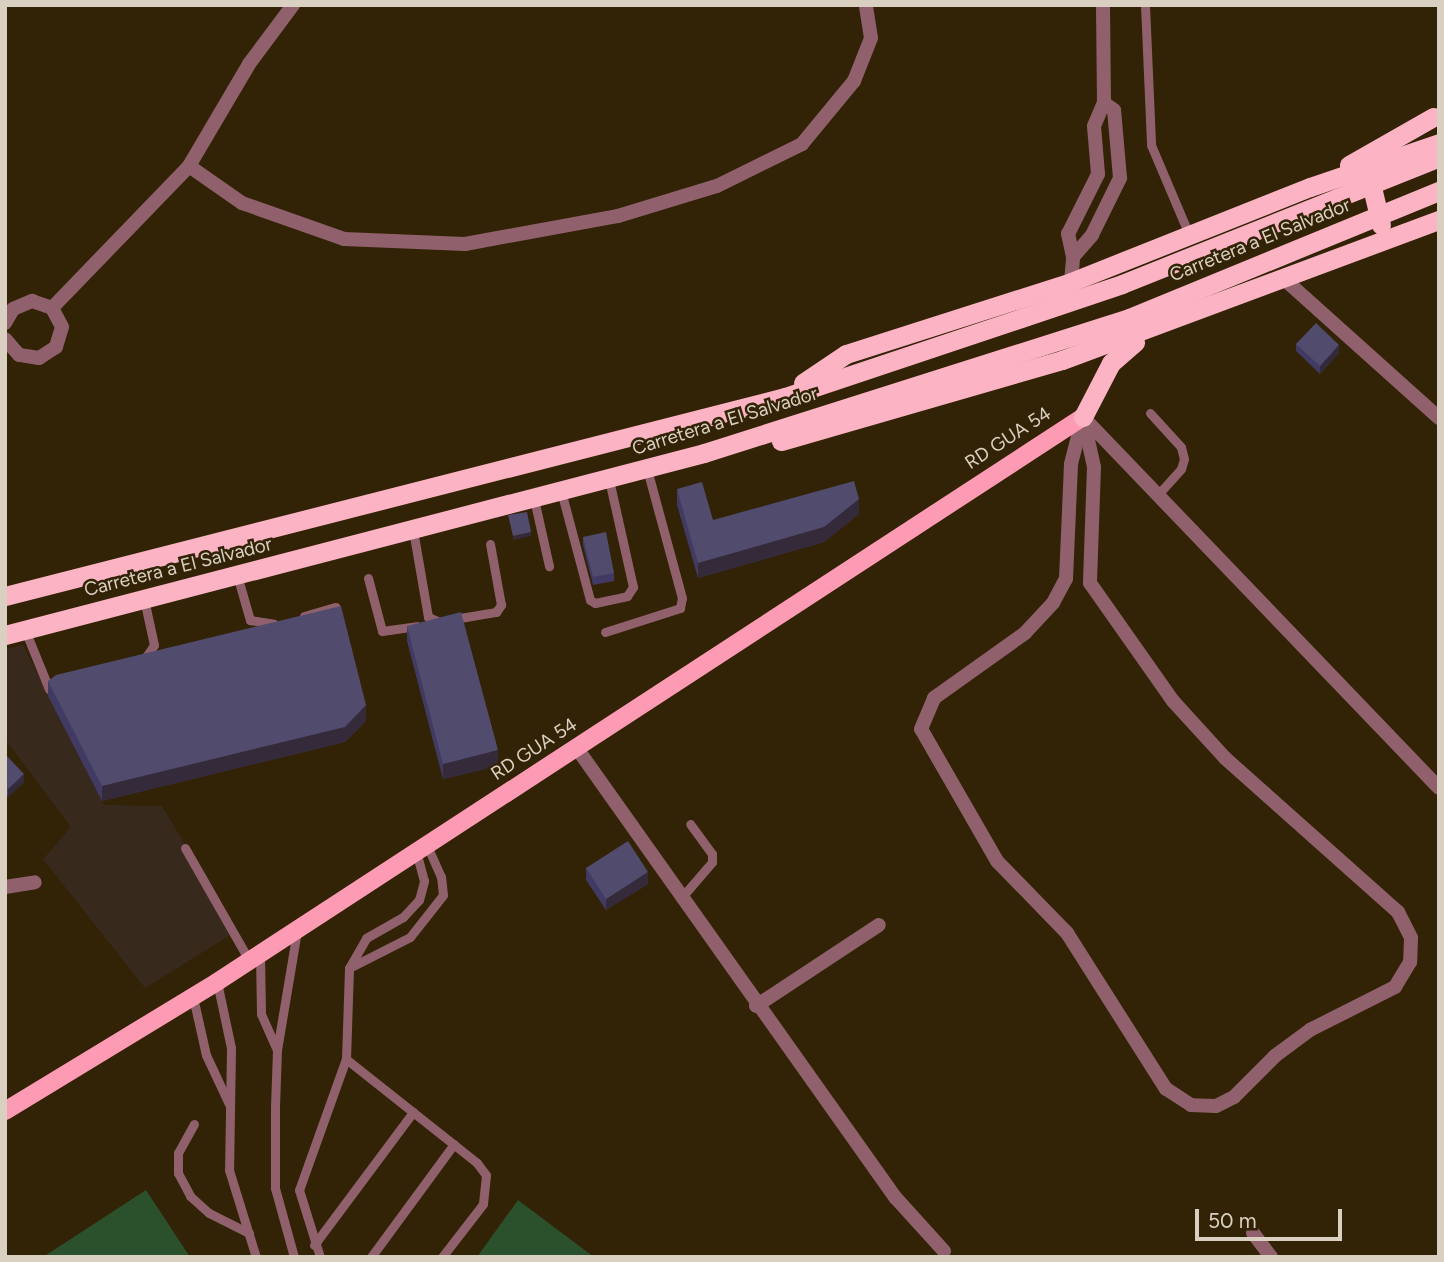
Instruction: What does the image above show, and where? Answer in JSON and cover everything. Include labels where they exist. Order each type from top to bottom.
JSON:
[{"type":"highway","points":[[1310,187],[1436,115]]},
{"type":"highway","points":[[1401,237],[1381,225],[1371,183],[1382,163],[1436,115]]},
{"type":"highway","points":[[785,397],[846,354],[1071,282],[1190,238],[1310,187],[1439,143]]},
{"type":"highway","name":"Carretera a El Salvador","points":[[5,596],[785,397],[1122,284],[1439,158]]},
{"type":"highway","name":"Carretera a El Salvador","points":[[15,632],[609,480],[704,453],[1129,318],[1439,191]]},
{"type":"highway","points":[[704,453],[752,449],[1062,360],[1168,324],[1283,278],[1401,237],[1439,220]]},
{"type":"highway","points":[[1083,416],[1117,355],[1168,324]]},
{"type":"highway","points":[[1062,360],[1081,363],[1088,369],[1083,416]]},
{"type":"main road","name":"RD GUA 54","points":[[5,1111],[217,982],[1083,416]]},
{"type":"street","points":[[52,308],[189,166],[249,64],[293,5]]},
{"type":"street","points":[[189,166],[242,203],[344,239],[465,244],[618,216],[717,186],[802,144],[854,81],[871,38],[866,5]]},
{"type":"street","points":[[1071,282],[1073,257],[1068,234],[1098,174],[1094,126],[1104,103],[1103,5]]},
{"type":"street","points":[[1073,257],[1092,235],[1120,177],[1114,110],[1104,103]]},
{"type":"street","points":[[1283,278],[1439,418]]},
{"type":"street","points":[[5,323],[22,303],[43,303],[52,308],[62,327],[61,337],[49,354],[39,358],[19,355],[5,339]]},
{"type":"street","points":[[1083,416],[1439,788]]},
{"type":"street","points":[[1083,416],[1094,467],[1090,583],[1173,701],[1225,758],[1398,912],[1411,937],[1410,962],[1395,987],[1310,1030],[1275,1056],[1234,1097],[1216,1106],[1191,1105],[1166,1089],[1067,933],[996,861],[921,729],[934,698],[1025,633],[1053,603],[1066,579],[1071,464],[1083,416]]},
{"type":"street","points":[[1066,579],[1090,583]]},
{"type":"street","points":[[576,747],[756,1006],[895,1197],[943,1251]]},
{"type":"street","points":[[5,887],[35,882]]},
{"type":"street","points":[[756,1006],[879,925]]},
{"type":"street","points":[[1253,1233],[1271,1257]]},
{"type":"lane","points":[[1145,5],[1152,145],[1190,238]]},
{"type":"lane","points":[[1150,413],[1181,447],[1184,459],[1181,469],[1157,496]]},
{"type":"lane","points":[[605,632],[680,608],[682,598],[647,468]]},
{"type":"lane","points":[[561,491],[590,600],[627,596],[633,587],[609,480]]},
{"type":"lane","points":[[534,499],[549,566]]},
{"type":"lane","points":[[413,530],[432,622]]},
{"type":"lane","points":[[368,578],[382,631],[496,612],[501,598],[490,544]]},
{"type":"lane","points":[[237,575],[250,620],[259,625],[336,607]]},
{"type":"lane","points":[[131,662],[152,654],[144,599]]},
{"type":"lane","points":[[15,632],[49,689]]},
{"type":"lane","points":[[682,897],[712,862],[712,854],[690,824]]},
{"type":"lane","points":[[185,848],[255,955],[261,1014],[277,1050]]},
{"type":"lane","points":[[320,1257],[313,1245],[299,1190],[346,1059],[349,968],[366,938],[403,917],[419,900],[423,871],[421,848]]},
{"type":"lane","points":[[349,968],[410,937],[443,895],[441,877],[421,848]]},
{"type":"lane","points":[[294,1257],[275,1188],[277,1050],[298,929]]},
{"type":"lane","points":[[217,982],[231,1048],[229,1170],[256,1257]]},
{"type":"lane","points":[[193,997],[206,1055],[229,1105]]},
{"type":"lane","points":[[346,1059],[482,1168],[488,1189],[483,1204],[442,1257]]},
{"type":"lane","points":[[313,1245],[413,1112]]},
{"type":"lane","points":[[194,1124],[178,1153],[178,1173],[190,1196],[200,1207],[248,1233]]},
{"type":"lane","points":[[371,1257],[454,1144]]},
{"type":"shaded area","points":[[23,645],[104,805],[162,806],[237,931],[145,988],[43,859],[71,827],[5,739],[5,649]]},
{"type":"green space","points":[[146,1190],[190,1257],[43,1257]]},
{"type":"green space","points":[[518,1200],[594,1257],[477,1257]]},
{"type":"building","points":[[1316,323],[1339,345],[1320,366],[1296,344]]},
{"type":"building","points":[[854,481],[859,499],[824,527],[698,563],[677,489],[702,482],[713,520]]},
{"type":"building","points":[[527,512],[531,532],[513,536],[508,515]]},
{"type":"building","points":[[606,532],[614,573],[593,577],[583,537]]},
{"type":"building","points":[[341,606],[366,705],[345,727],[102,786],[48,681],[56,675]]},
{"type":"building","points":[[461,612],[498,750],[443,764],[407,626]]},
{"type":"building","points":[[5,754],[24,774],[8,789],[5,786]]},
{"type":"building","points":[[628,841],[648,872],[606,899],[586,868]]}]
